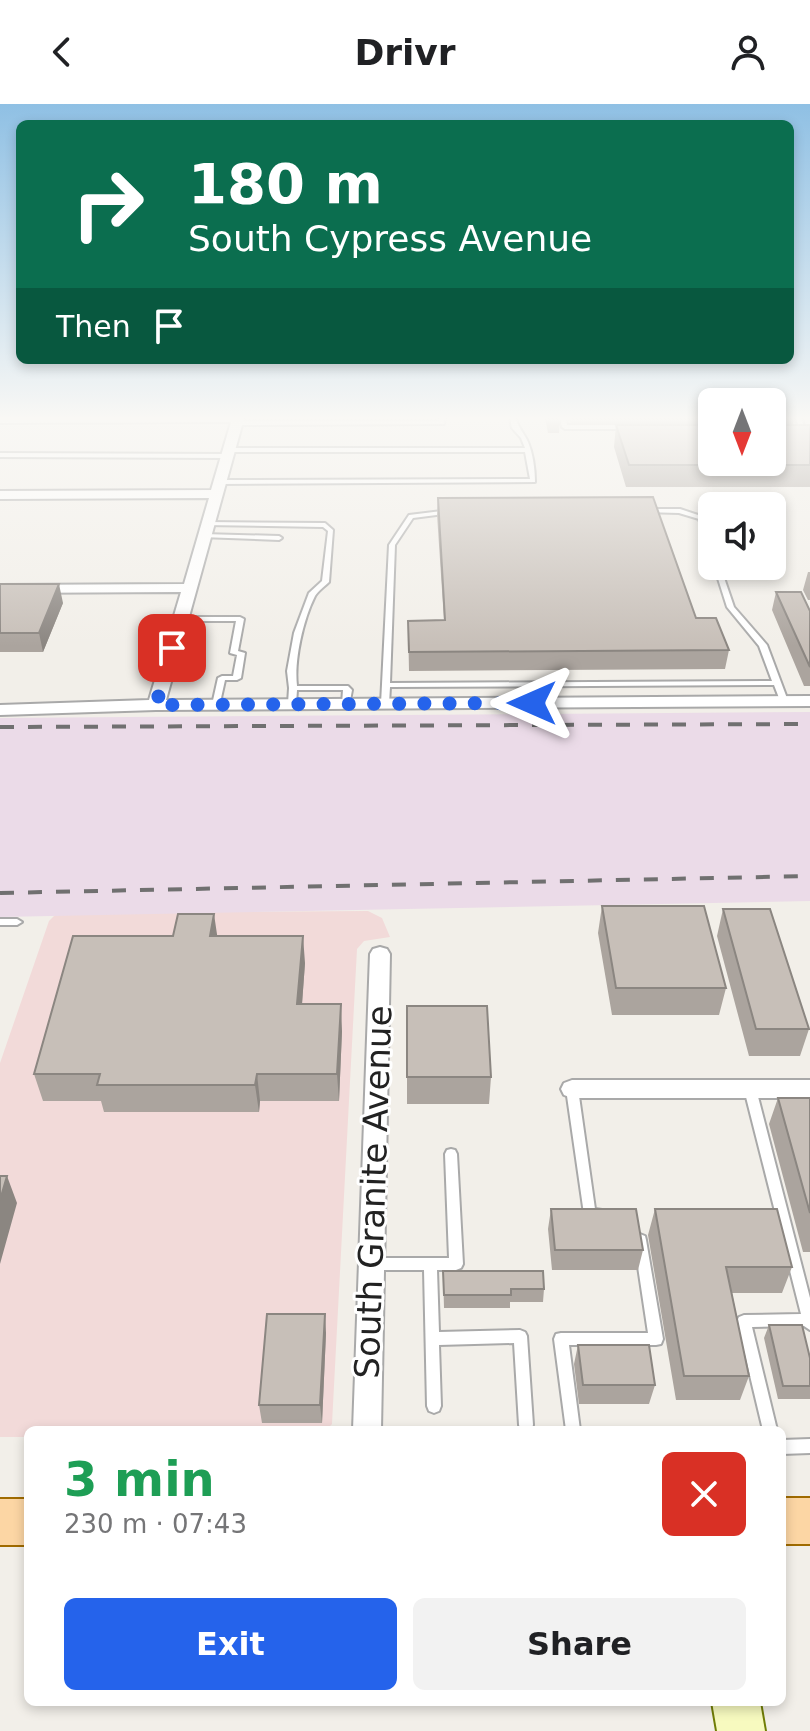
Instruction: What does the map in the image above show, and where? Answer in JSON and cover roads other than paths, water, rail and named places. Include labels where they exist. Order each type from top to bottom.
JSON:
[{"type":"main road","points":[[786,1521],[810,1521]]},
{"type":"main road","points":[[0,1522],[24,1522]]},
{"type":"street","points":[[0,495],[33,494]]},
{"type":"street","points":[[156,705],[215,494]]},
{"type":"street","points":[[0,589],[188,588]]},
{"type":"street","points":[[0,710],[216,705],[292,696],[346,704],[810,701]]},
{"type":"street","name":"South Granite Avenue","points":[[367,1426],[380,954]]},
{"type":"street","points":[[572,1089],[810,1089]]},
{"type":"street","points":[[737,1706],[741,1731]]},
{"type":"lane","points":[[629,511],[680,511],[698,517]]},
{"type":"lane","points":[[385,704],[392,545],[411,516],[453,512]]},
{"type":"lane","points":[[205,530],[325,525],[331,531],[325,582],[313,593],[298,633],[291,671],[292,696]]},
{"type":"lane","points":[[205,530],[279,538]]},
{"type":"lane","points":[[722,580],[731,607],[763,645],[784,701]]},
{"type":"lane","points":[[180,619],[240,619],[234,653],[241,653],[237,678],[222,678],[216,705]]},
{"type":"lane","points":[[386,685],[777,683]]},
{"type":"lane","points":[[586,684],[588,703]]},
{"type":"lane","points":[[0,922],[17,922]]},
{"type":"lane","points":[[572,1089],[590,1214],[620,1214]]},
{"type":"lane","points":[[750,1089],[809,1322],[744,1321],[769,1426]]},
{"type":"lane","points":[[372,1264],[456,1264],[451,1154]]},
{"type":"lane","points":[[572,1426],[561,1339],[656,1339],[638,1229]]},
{"type":"lane","points":[[430,1264],[434,1406]]},
{"type":"lane","points":[[432,1339],[520,1336],[526,1425]]},
{"type":"lane","points":[[786,1447],[810,1446]]},
{"type":"railway","points":[[0,727],[810,724]]},
{"type":"railway","points":[[0,893],[810,876]]}]
